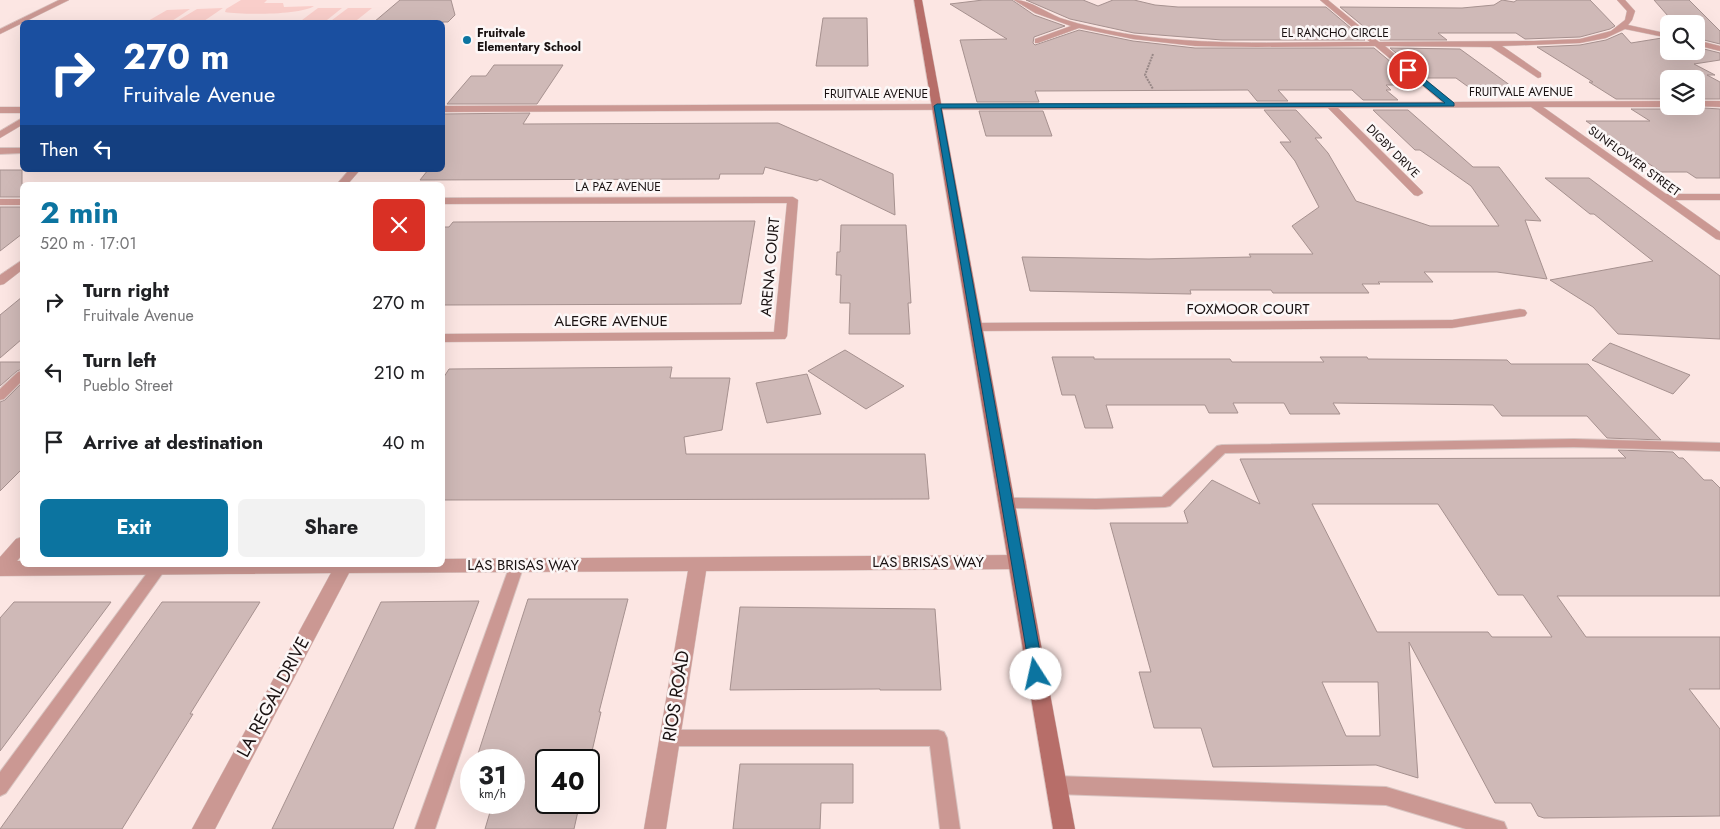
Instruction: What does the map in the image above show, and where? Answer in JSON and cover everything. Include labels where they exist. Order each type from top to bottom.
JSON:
[{"type":"street","points":[[24,20],[65,0]]},
{"type":"street","points":[[918,0],[1064,829]]},
{"type":"street","name":"EL RANCHO CIRCLE","points":[[1018,0],[1047,16],[1077,26],[1158,41],[1220,45],[1560,43],[1592,39],[1611,34],[1625,27]]},
{"type":"street","points":[[1324,0],[1451,105]]},
{"type":"street","points":[[1621,0],[1631,11],[1631,18],[1625,27],[1660,34]]},
{"type":"street","points":[[0,32],[20,22]]},
{"type":"street","points":[[1038,41],[1077,26]]},
{"type":"street","points":[[1493,44],[1538,75]]},
{"type":"street","points":[[1705,44],[1720,48]]},
{"type":"street","name":"FRUITVALE AVENUE","points":[[445,109],[1660,104]]},
{"type":"street","points":[[1705,104],[1720,104]]},
{"type":"street","name":"DIGBY DRIVE","points":[[1330,105],[1418,193]]},
{"type":"street","name":"SUNFLOWER STREET","points":[[1534,105],[1720,237]]},
{"type":"street","points":[[0,110],[20,110]]},
{"type":"street","points":[[0,134],[20,122]]},
{"type":"street","points":[[344,182],[353,172]]},
{"type":"street","points":[[1663,197],[1720,197]]},
{"type":"street","name":"LA PAZ AVENUE","points":[[445,201],[793,200]]},
{"type":"street","name":"ARENA COURT","points":[[780,336],[793,200]]},
{"type":"street","points":[[0,202],[20,202]]},
{"type":"street","points":[[0,281],[20,266]]},
{"type":"street","name":"FOXMOOR COURT","points":[[976,326],[1452,324],[1520,313]]},
{"type":"street","name":"ALEGRE AVENUE","points":[[445,338],[780,336]]},
{"type":"street","points":[[0,568],[20,546]]},
{"type":"street","name":"LAS BRISAS WAY","points":[[445,565],[1017,562]]},
{"type":"street","name":"RIOS ROAD","points":[[655,829],[698,564]]},
{"type":"street","name":"LAS BRISAS WAY","points":[[0,568],[160,567]]},
{"type":"street","name":"LA REGAL DRIVE","points":[[202,829],[343,567]]},
{"type":"lane","points":[[0,151],[20,151]]},
{"type":"lane","points":[[0,396],[20,377]]},
{"type":"lane","points":[[1007,503],[1096,504],[1165,502],[1222,449],[1574,443],[1720,447]]},
{"type":"lane","points":[[425,829],[517,565]]},
{"type":"lane","points":[[0,787],[160,567]]},
{"type":"lane","points":[[670,738],[938,738],[950,829]]},
{"type":"lane","points":[[1056,785],[1386,796],[1497,829]]},
{"type":"path","points":[[1154,90],[1145,75],[1158,41]]},
{"type":"shaded area","points":[[241,0],[267,0],[264,3],[283,3],[284,7],[314,6],[285,13],[244,14],[225,12],[226,9]]},
{"type":"shaded area","points":[[223,8],[205,20],[179,20],[197,9]]},
{"type":"shaded area","points":[[318,8],[342,8],[327,20],[302,20]]},
{"type":"shaded area","points":[[348,8],[372,8],[357,20],[332,20]]},
{"type":"shaded area","points":[[190,9],[174,20],[150,20],[167,10]]},
{"type":"building","points":[[400,0],[451,0],[455,15],[448,22],[445,22],[445,20],[376,20]]},
{"type":"building","points":[[983,0],[1012,0],[1034,15],[1065,26],[1034,37],[1033,43],[1035,45],[1079,30],[1133,41],[1195,48],[1374,48],[1410,78],[1389,78],[1398,85],[1386,85],[1391,90],[1386,90],[1398,100],[1363,100],[1352,90],[1278,90],[1288,101],[1257,101],[1248,90],[1035,91],[1039,102],[977,102],[960,40],[1007,39],[950,4]]},
{"type":"building","points":[[1026,0],[1083,0],[1098,6],[1113,0],[1134,0],[1155,5],[1178,7],[1326,7],[1365,40],[1222,40],[1134,33],[1070,19]]},
{"type":"building","points":[[1502,0],[1514,2],[1517,0],[1590,0],[1615,26],[1580,37],[1525,39],[1516,33],[1438,33],[1447,40],[1380,40],[1340,7],[1462,8],[1494,5]]},
{"type":"building","points":[[1654,0],[1689,0],[1704,15],[1667,15]]},
{"type":"building","points":[[1705,16],[1720,31],[1720,44],[1705,40]]},
{"type":"building","points":[[823,18],[867,18],[868,66],[816,66]]},
{"type":"building","points":[[1622,33],[1631,43],[1660,38],[1660,60],[1705,60],[1705,49],[1720,53],[1720,60],[1694,64],[1715,75],[1707,75],[1720,82],[1720,99],[1705,99],[1705,70],[1660,70],[1660,99],[1616,99],[1589,82],[1593,82],[1537,47],[1580,45],[1606,40]]},
{"type":"building","points":[[1390,48],[1460,49],[1518,91],[1474,91],[1456,78],[1426,78]]},
{"type":"building","points":[[494,65],[563,65],[537,104],[447,104],[471,76],[486,76]]},
{"type":"building","points":[[1705,108],[1720,109],[1720,178],[1696,178],[1687,172],[1661,172],[1586,121],[1650,121],[1631,109],[1660,109],[1660,115],[1705,115]]},
{"type":"building","points":[[1264,110],[1296,110],[1322,138],[1315,138],[1328,153],[1356,201],[1430,226],[1499,226],[1471,186],[1420,150],[1415,150],[1373,110],[1408,110],[1473,167],[1499,167],[1541,221],[1525,220],[1547,279],[1497,272],[1424,272],[1433,282],[1378,282],[1380,284],[1362,284],[1369,293],[1273,293],[1271,290],[1190,290],[1191,294],[1030,291],[1022,257],[1149,259],[1251,257],[1249,254],[1313,254],[1292,226],[1319,207],[1295,161],[1280,142],[1291,142]]},
{"type":"building","points":[[979,111],[1043,111],[1052,136],[986,136]]},
{"type":"building","points":[[530,113],[523,124],[778,123],[893,174],[895,215],[820,179],[817,181],[765,167],[763,174],[720,174],[719,179],[420,180],[426,172],[445,172],[445,114]]},
{"type":"building","points":[[0,170],[20,170],[22,172],[22,182],[20,182],[20,197],[0,197]]},
{"type":"building","points":[[1545,178],[1589,178],[1720,276],[1720,339],[1618,334],[1593,307],[1550,280],[1653,261]]},
{"type":"building","points":[[0,207],[20,207],[20,236],[0,251]]},
{"type":"building","points":[[755,221],[741,304],[445,305],[445,227],[449,227],[453,222]]},
{"type":"building","points":[[841,225],[906,225],[911,303],[908,303],[910,334],[849,334],[850,303],[840,303],[841,275],[836,275],[837,252],[840,252]]},
{"type":"building","points":[[20,299],[20,341],[0,358],[0,315]]},
{"type":"building","points":[[1610,343],[1690,375],[1673,394],[1592,360]]},
{"type":"building","points":[[845,350],[904,386],[866,409],[808,371]]},
{"type":"building","points":[[1052,357],[1094,357],[1094,359],[1230,359],[1232,362],[1324,362],[1320,357],[1367,357],[1368,359],[1507,360],[1511,364],[1588,364],[1661,440],[1607,438],[1587,416],[1502,416],[1493,405],[1333,403],[1340,414],[1290,414],[1284,403],[1233,403],[1238,413],[1209,413],[1205,405],[1106,405],[1113,428],[1085,428],[1075,395],[1062,395]]},
{"type":"building","points":[[0,362],[20,362],[20,370],[0,386]]},
{"type":"building","points":[[672,367],[670,378],[730,378],[722,430],[684,437],[686,454],[925,454],[929,499],[445,500],[445,375],[449,369]]},
{"type":"building","points":[[807,374],[821,414],[767,423],[756,383]]},
{"type":"building","points":[[20,385],[20,471],[0,491],[0,402],[5,400]]},
{"type":"building","points":[[1618,450],[1673,452],[1679,458],[1683,458],[1704,480],[1712,480],[1720,488],[1720,596],[1557,596],[1586,637],[1720,637],[1720,689],[1689,689],[1720,729],[1720,816],[1544,818],[1538,816],[1531,803],[1495,803],[1409,642],[1418,778],[1376,765],[1213,767],[1201,728],[1154,728],[1139,672],[1151,672],[1110,523],[1188,523],[1184,511],[1212,480],[1260,504],[1240,459],[1626,458]],"holes":[[[1312,504],[1438,504],[1498,595],[1523,595],[1552,637],[1492,637],[1488,632],[1377,632]],[[1322,682],[1378,682],[1380,736],[1346,736]]]},
{"type":"building","points":[[528,599],[628,599],[599,712],[601,712],[593,749],[535,749],[535,814],[577,814],[574,829],[485,829],[489,814],[525,814],[525,749],[480,749]]},
{"type":"building","points":[[479,601],[393,829],[272,829],[381,602]]},
{"type":"building","points":[[14,602],[111,602],[0,751],[0,618]]},
{"type":"building","points":[[162,602],[260,602],[190,714],[193,714],[122,829],[0,829]]},
{"type":"building","points":[[740,607],[935,609],[941,690],[730,690]]},
{"type":"building","points":[[740,764],[853,764],[853,803],[821,803],[820,829],[733,829]]},
{"type":"place","name":"Fruitvale Elementary School","points":[[467,40]]},
{"type":"route","points":[[1036,674],[937,106],[1451,105],[1408,70]]}]
